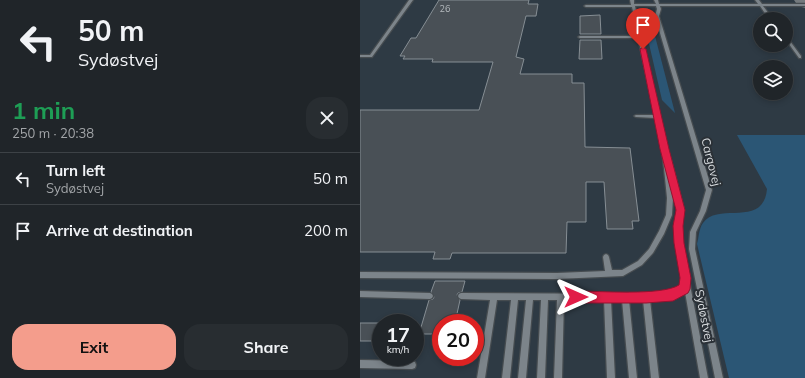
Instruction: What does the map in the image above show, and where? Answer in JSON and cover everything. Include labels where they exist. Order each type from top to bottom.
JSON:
[{"type":"lane","points":[[360,56],[371,56],[411,0]]},
{"type":"lane","points":[[757,0],[766,12]]},
{"type":"lane","points":[[586,6],[657,2],[805,4]]},
{"type":"lane","name":"Cargovej","points":[[657,2],[659,9],[656,16],[709,190],[703,211],[693,232],[692,249],[719,378]]},
{"type":"lane","name":"Sydøstvej","points":[[633,4],[664,149],[681,210],[678,226],[679,243],[704,378]]},
{"type":"lane","points":[[580,37],[640,37]]},
{"type":"lane","points":[[793,48],[800,57]]},
{"type":"lane","points":[[636,116],[658,117]]},
{"type":"lane","points":[[360,275],[557,276],[622,273],[640,263],[651,250],[662,232],[669,215],[670,198],[664,149]]},
{"type":"lane","points":[[606,257],[609,274]]},
{"type":"lane","points":[[461,296],[646,297],[673,295],[684,289],[685,278]]},
{"type":"lane","points":[[360,294],[430,296]]},
{"type":"lane","points":[[481,378],[494,297]]},
{"type":"lane","points":[[506,378],[515,297]]},
{"type":"lane","points":[[522,378],[530,297]]},
{"type":"lane","points":[[540,378],[545,297]]},
{"type":"lane","points":[[558,378],[561,297]]},
{"type":"lane","points":[[607,297],[611,378]]},
{"type":"lane","points":[[625,297],[633,378]]},
{"type":"lane","points":[[646,297],[655,378]]},
{"type":"lane","points":[[360,364],[372,364]]},
{"type":"shaded area","points":[[360,0],[805,0],[805,378],[360,378]]},
{"type":"shaded area","points":[[648,8],[654,27],[675,113],[662,100],[641,9]]},
{"type":"shaded area","points":[[737,135],[805,135],[805,378],[729,378],[697,244],[702,225],[710,217],[719,214],[749,212],[758,208],[764,201],[767,189]]},
{"type":"building","points":[[439,0],[529,0],[528,4],[538,4],[536,16],[526,16],[516,57],[524,59],[520,74],[572,74],[572,83],[584,83],[585,147],[630,148],[639,221],[632,221],[633,229],[607,229],[604,182],[586,182],[586,222],[567,222],[566,253],[452,253],[450,259],[433,259],[435,252],[360,252],[360,110],[479,110],[493,62],[432,62],[433,59],[403,59],[405,56],[400,56],[411,38],[416,38]]},
{"type":"building","points":[[600,15],[601,34],[580,34],[580,16]]},
{"type":"building","points":[[580,40],[601,40],[602,59],[579,59]]},
{"type":"building","points":[[435,281],[465,281],[462,292],[458,293],[457,295],[460,300],[457,314],[432,314],[432,334],[424,334],[424,317],[429,300],[433,299],[434,297],[431,292]]},
{"type":"building","points":[[360,323],[372,323],[372,341],[360,341]]},
{"type":"route","points":[[576,297],[646,297],[673,295],[684,289],[685,278],[679,243],[678,226],[681,210],[664,149],[643,49]]}]
